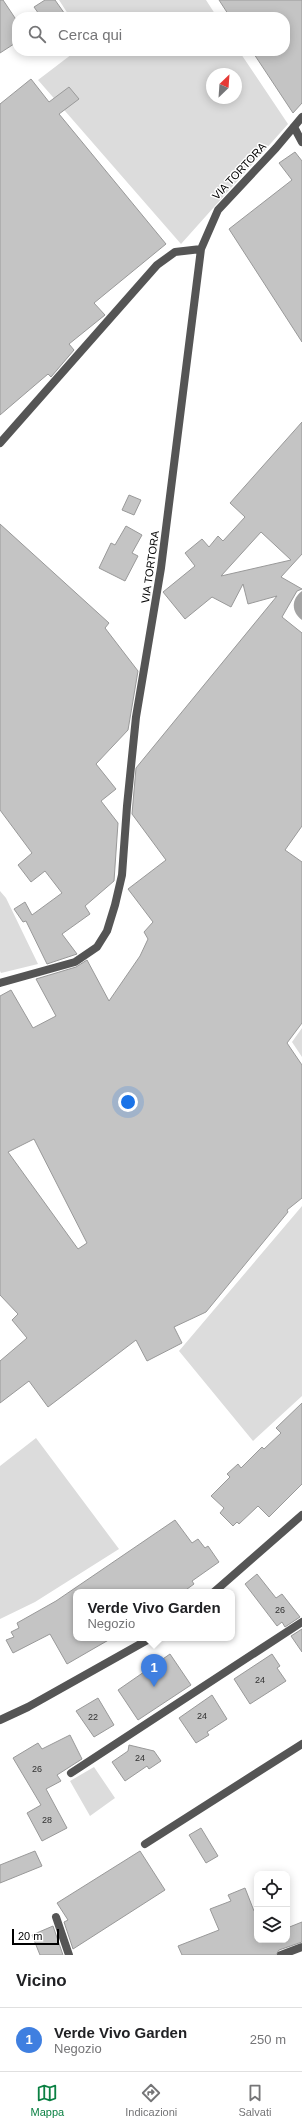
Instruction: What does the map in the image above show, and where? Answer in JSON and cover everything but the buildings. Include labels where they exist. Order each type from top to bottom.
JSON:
[{"type":"street","name":"VIA TORTORA","points":[[0,983],[76,962],[97,947],[107,931],[122,875],[136,717],[161,568],[201,249],[218,210],[302,117]]},
{"type":"street","points":[[294,127],[302,142]]},
{"type":"street","points":[[0,443],[157,265],[175,252],[201,249]]},
{"type":"street","points":[[217,1589],[302,1515]]},
{"type":"street","points":[[71,1773],[302,1622]]},
{"type":"street","points":[[0,1720],[28,1707],[146,1641]]},
{"type":"street","points":[[145,1844],[302,1744]]},
{"type":"street","points":[[56,1917],[69,1955]]},
{"type":"street","points":[[281,1955],[302,1947]]},
{"type":"shaded area","points":[[59,0],[206,0],[214,12],[67,12]]},
{"type":"shaded area","points":[[69,56],[242,56],[288,124],[181,244],[38,80]]},
{"type":"shaded area","points":[[302,591],[302,620],[298,617],[294,609],[294,602],[298,594]]},
{"type":"shaded area","points":[[0,891],[6,898],[38,964],[1,973]]},
{"type":"shaded area","points":[[302,1028],[302,1057],[292,1042]]},
{"type":"shaded area","points":[[302,1206],[302,1396],[253,1441],[179,1351]]},
{"type":"shaded area","points":[[36,1438],[119,1549],[35,1602],[0,1619],[0,1466]]},
{"type":"shaded area","points":[[94,1767],[115,1798],[90,1816],[70,1781]]},
{"type":"place","name":"Verde Vivo Garden","points":[[154,1687]]}]
